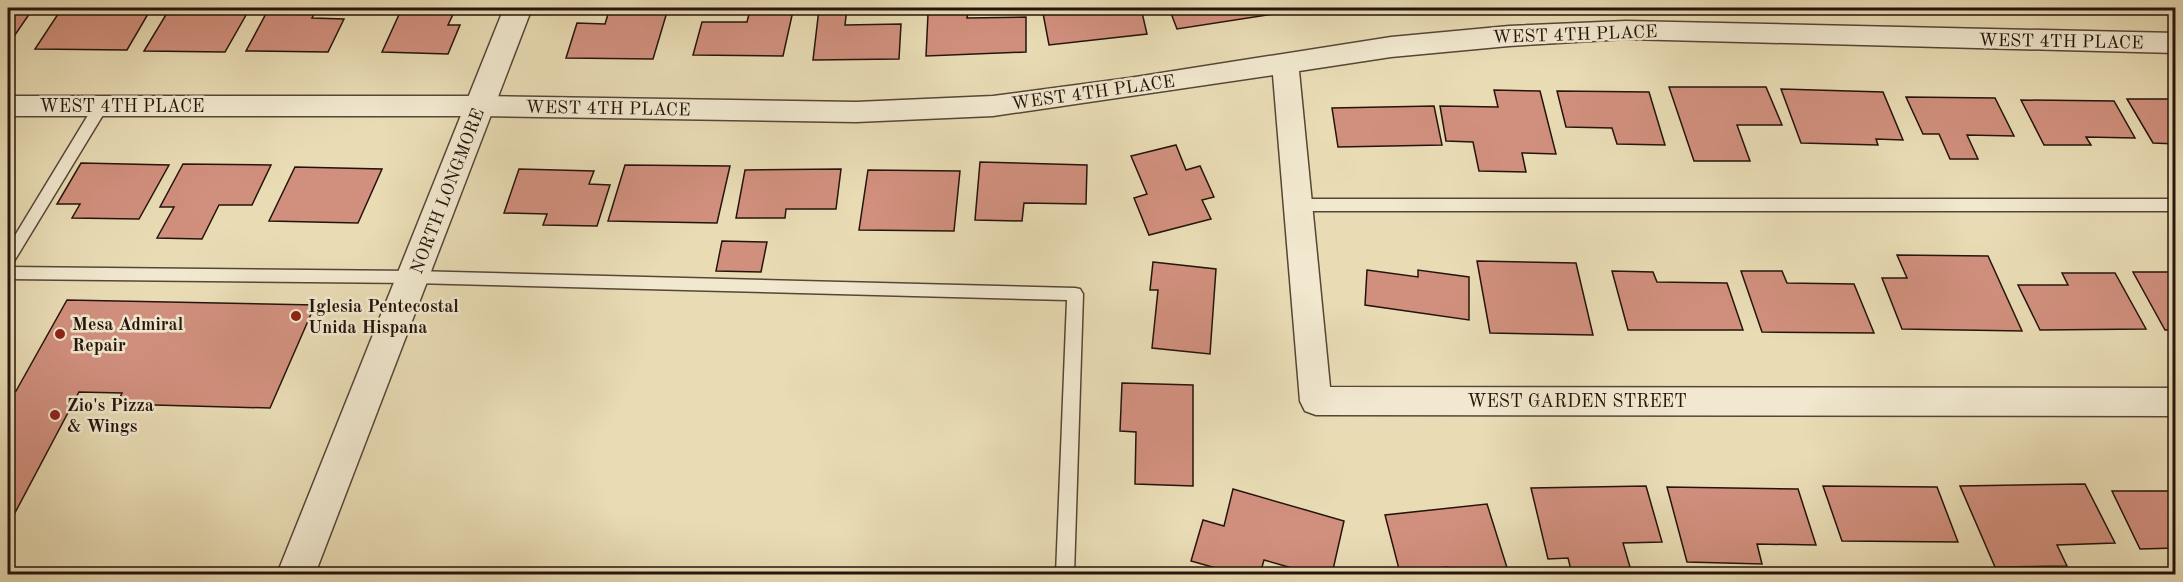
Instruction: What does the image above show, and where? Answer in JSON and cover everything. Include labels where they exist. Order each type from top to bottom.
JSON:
[{"type":"street","name":"NORTH LONGMORE","points":[[296,574],[518,8]]},
{"type":"street","name":"WEST 4TH PLACE","points":[[8,106],[480,106],[856,112],[993,106],[1403,46],[1509,36],[1626,30],[2175,44]]},
{"type":"street","name":"WEST GARDEN STREET","points":[[1285,64],[1316,401],[2175,402]]},
{"type":"lane","points":[[8,259],[101,106]]},
{"type":"lane","points":[[1298,205],[2175,205]]},
{"type":"lane","points":[[8,273],[413,277],[1075,294],[1065,574]]},
{"type":"building","points":[[62,8],[133,8],[130,14],[148,14],[127,50],[35,49]]},
{"type":"building","points":[[170,8],[250,8],[225,52],[144,51]]},
{"type":"building","points":[[269,8],[317,8],[312,18],[344,19],[328,52],[246,51]]},
{"type":"building","points":[[402,8],[456,8],[448,25],[460,25],[448,54],[382,52]]},
{"type":"building","points":[[847,8],[845,25],[901,24],[899,59],[813,60],[819,9]]},
{"type":"building","points":[[1042,8],[1141,8],[1147,34],[1049,45]]},
{"type":"building","points":[[1169,8],[1271,8],[1273,14],[1177,29]]},
{"type":"building","points":[[750,10],[793,11],[783,56],[693,55],[702,22],[747,22]]},
{"type":"building","points":[[609,11],[667,12],[653,59],[566,58],[577,23],[605,24]]},
{"type":"building","points":[[8,13],[30,13],[8,45]]},
{"type":"building","points":[[968,13],[967,18],[1026,17],[1026,52],[926,56],[928,14]]},
{"type":"building","points":[[1669,87],[1766,87],[1782,125],[1737,125],[1750,161],[1694,161]]},
{"type":"building","points":[[1781,89],[1883,92],[1903,140],[1876,139],[1878,145],[1801,143]]},
{"type":"building","points":[[1494,90],[1540,91],[1556,154],[1522,153],[1526,172],[1479,171],[1473,142],[1446,141],[1440,106],[1498,107]]},
{"type":"building","points":[[1557,91],[1649,92],[1665,145],[1617,144],[1612,128],[1566,127]]},
{"type":"building","points":[[1906,97],[1995,98],[2014,136],[1967,135],[1978,159],[1950,159],[1939,134],[1923,134]]},
{"type":"building","points":[[2127,99],[2176,99],[2176,144],[2153,143]]},
{"type":"building","points":[[2021,100],[2114,101],[2135,138],[2086,137],[2091,145],[2044,145]]},
{"type":"building","points":[[1434,106],[1442,145],[1338,147],[1332,108]]},
{"type":"building","points":[[1176,145],[1186,170],[1200,166],[1214,197],[1202,200],[1211,219],[1149,235],[1134,198],[1147,194],[1131,156]]},
{"type":"building","points":[[980,162],[1087,165],[1086,204],[1024,203],[1022,221],[975,220]]},
{"type":"building","points":[[81,163],[169,165],[139,219],[72,218],[80,204],[57,204]]},
{"type":"building","points":[[183,164],[271,165],[252,205],[219,205],[202,239],[157,238],[174,207],[160,207]]},
{"type":"building","points":[[625,165],[730,166],[717,223],[608,221]]},
{"type":"building","points":[[295,167],[382,169],[358,223],[269,221]]},
{"type":"building","points":[[519,169],[594,171],[589,184],[610,185],[597,226],[543,225],[547,214],[504,213]]},
{"type":"building","points":[[841,169],[836,209],[786,209],[785,218],[736,218],[745,170]]},
{"type":"building","points":[[868,170],[960,171],[954,231],[859,230]]},
{"type":"building","points":[[722,241],[767,242],[761,272],[716,271]]},
{"type":"building","points":[[1897,255],[1988,256],[2022,331],[1902,329],[1882,278],[1907,278]]},
{"type":"building","points":[[1477,261],[1576,263],[1593,335],[1490,333]]},
{"type":"building","points":[[1153,262],[1216,269],[1210,354],[1152,348],[1158,290],[1150,290]]},
{"type":"building","points":[[1367,270],[1418,277],[1418,270],[1469,277],[1469,320],[1365,305]]},
{"type":"building","points":[[1612,271],[1653,272],[1657,282],[1727,283],[1743,330],[1628,330]]},
{"type":"building","points":[[1741,271],[1782,271],[1787,283],[1854,284],[1874,333],[1762,332]]},
{"type":"building","points":[[2133,272],[2176,272],[2176,330],[2165,330]]},
{"type":"building","points":[[2062,273],[2115,273],[2146,329],[2040,330],[2018,285],[2068,285]]},
{"type":"building","points":[[67,300],[315,305],[270,408],[117,404],[122,393],[79,392],[8,526],[8,391],[16,391]]},
{"type":"building","points":[[1122,383],[1193,385],[1193,486],[1135,484],[1136,432],[1120,431]]},
{"type":"building","points":[[2085,484],[2115,543],[2057,545],[2067,566],[1995,567],[1960,486]]},
{"type":"building","points":[[1646,486],[1662,542],[1623,543],[1632,574],[1572,574],[1568,558],[1548,559],[1531,488]]},
{"type":"building","points":[[1823,486],[1937,487],[1958,542],[1842,541]]},
{"type":"building","points":[[1667,487],[1798,489],[1816,545],[1757,544],[1762,564],[1687,562]]},
{"type":"building","points":[[1233,489],[1344,521],[1332,574],[1313,574],[1264,560],[1260,574],[1237,574],[1191,561],[1203,520],[1224,526]]},
{"type":"building","points":[[2112,491],[2176,491],[2176,548],[2140,549]]},
{"type":"building","points":[[1487,504],[1509,574],[1449,574],[1447,567],[1400,573],[1385,515]]},
{"type":"place","name":"Iglesia Pentecostal Unida Hispana","points":[[296,316]]},
{"type":"place","name":"Mesa Admiral Repair","points":[[60,334]]},
{"type":"place","name":"Zio's Pizza & Wings","points":[[55,415]]}]
